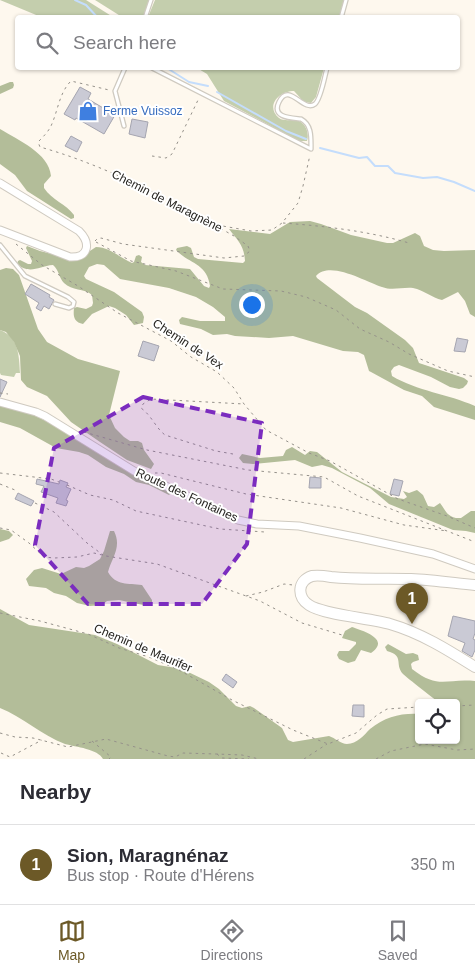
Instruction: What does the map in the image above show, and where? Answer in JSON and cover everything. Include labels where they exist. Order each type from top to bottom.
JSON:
[{"type":"main road","points":[[475,585],[427,580],[367,580],[317,576],[308,578],[301,586],[300,593],[304,600],[314,608],[376,620],[404,628],[429,639],[475,667]]},
{"type":"street","points":[[0,183],[79,231],[87,241],[87,246],[84,253],[80,256],[72,257],[42,248],[0,230]]},
{"type":"street","name":"Route des Fontaines","points":[[0,402],[45,416],[134,471],[224,514],[246,522],[275,526],[299,526],[360,538],[433,554],[475,569]]},
{"type":"lane","points":[[145,15],[151,0]]},
{"type":"lane","points":[[342,15],[346,0]]},
{"type":"lane","points":[[124,70],[115,91],[124,126]]},
{"type":"lane","points":[[156,70],[311,149],[312,135],[308,125],[301,119],[287,119],[278,111],[278,105],[279,100],[283,97],[292,95],[304,106],[315,104],[318,100],[326,70]]},
{"type":"lane","points":[[0,246],[25,276],[68,297],[74,302],[73,306],[69,308],[55,304]]},
{"type":"path","name":"Chemin de Maragnène","points":[[95,241],[97,238],[101,238],[123,244],[224,258],[244,256],[249,252],[248,246],[216,225],[151,191],[99,167],[40,147],[38,142],[51,126],[66,86],[71,81],[115,91]]},
{"type":"path","points":[[152,156],[166,158],[172,154],[201,93]]},
{"type":"path","points":[[216,225],[220,224],[251,231],[272,230],[282,223],[298,203],[311,149]]},
{"type":"path","points":[[282,223],[388,237],[408,243]]},
{"type":"path","points":[[87,241],[95,241],[131,261],[176,271],[223,289],[281,291],[306,296],[336,310],[360,329],[409,354],[448,371],[475,377]]},
{"type":"path","name":"Chemin de Vex","points":[[16,244],[42,265],[118,312],[171,341],[191,357],[217,372],[234,388],[244,404],[266,430],[294,446],[330,461],[398,499],[475,528]]},
{"type":"path","points":[[0,393],[8,394]]},
{"type":"path","points":[[233,454],[216,451],[165,435],[158,430],[149,414],[141,408],[150,399],[244,404]]},
{"type":"path","points":[[80,431],[147,450],[248,470],[324,478],[358,496],[475,542]]},
{"type":"path","points":[[154,473],[161,473],[246,494],[342,508],[404,525],[450,532]]},
{"type":"path","points":[[0,474],[51,478],[60,482]]},
{"type":"path","points":[[0,484],[15,490]]},
{"type":"path","points":[[67,485],[90,495],[113,500],[136,511],[220,529],[269,532],[275,526]]},
{"type":"path","points":[[35,503],[54,512],[87,543],[106,556]]},
{"type":"path","points":[[0,528],[11,530],[44,557],[78,557],[94,553],[157,564],[260,601],[302,622],[342,635]]},
{"type":"path","points":[[246,596],[284,584],[301,586]]},
{"type":"path","name":"Chemin de Maurifer","points":[[0,612],[88,634],[119,648],[149,657],[179,670],[232,700],[292,730],[328,744]]},
{"type":"path","points":[[460,706],[475,705]]},
{"type":"path","points":[[304,759],[328,744],[356,733],[377,715],[388,709],[415,708]]},
{"type":"path","points":[[0,733],[15,737],[43,740],[68,747],[106,739],[175,757],[183,753],[242,755],[259,759]]},
{"type":"path","points":[[1,752],[10,757],[43,740]]},
{"type":"path","points":[[92,741],[111,757],[109,759]]},
{"type":"path","points":[[376,759],[391,751],[425,744],[457,750],[475,749]]},
{"type":"path","points":[[216,754],[222,758],[249,759]]},
{"type":"highlighted area","points":[[143,397],[262,423],[247,544],[202,604],[88,604],[35,545],[54,448]]},
{"type":"green space","points":[[0,0],[86,0],[110,15],[36,15]]},
{"type":"green space","points":[[95,0],[149,0],[144,15],[119,15]]},
{"type":"green space","points":[[155,0],[344,0],[340,15],[149,15]]},
{"type":"green space","points":[[200,70],[323,70],[316,97],[311,103],[304,102],[294,91],[279,96],[274,104],[273,109],[279,118],[297,120],[304,125],[308,136],[307,141],[299,141],[224,101],[207,74]]},
{"type":"green space","points":[[13,82],[13,88],[0,94],[0,86]]},
{"type":"green space","points":[[0,129],[32,148],[45,160],[51,176],[44,184],[44,188],[51,196],[71,211],[74,218],[71,219],[27,191],[15,175],[0,164]]},
{"type":"green space","points":[[310,221],[351,235],[387,243],[393,243],[415,233],[420,236],[424,246],[433,250],[475,250],[475,317],[470,314],[465,301],[458,292],[442,300],[417,289],[386,288],[339,271],[330,270],[316,276],[355,307],[367,313],[405,340],[413,348],[419,363],[468,381],[463,388],[459,389],[399,365],[391,371],[392,376],[402,381],[475,406],[475,420],[434,407],[422,396],[404,390],[369,371],[364,355],[358,352],[343,351],[293,336],[269,338],[227,334],[213,335],[201,329],[180,324],[179,320],[182,317],[200,321],[225,321],[225,317],[196,297],[169,288],[120,279],[104,265],[97,264],[89,267],[84,276],[86,279],[114,292],[142,312],[144,317],[143,323],[134,325],[126,315],[109,306],[92,314],[83,324],[80,323],[75,319],[74,308],[86,309],[92,306],[92,295],[67,286],[53,265],[26,269],[17,264],[20,260],[31,264],[32,261],[26,248],[27,246],[76,260],[96,247],[101,247],[132,263],[136,256],[139,255],[142,257],[141,262],[145,265],[190,269],[204,286],[209,288],[208,278],[201,268],[181,255],[176,250],[177,248],[187,246],[191,248],[194,257],[198,259],[243,263],[245,261],[242,247],[229,229],[270,234],[290,222]]},
{"type":"green space","points":[[6,268],[13,269],[19,275],[38,329],[47,342],[78,359],[120,371],[109,415],[115,428],[124,437],[130,441],[142,443],[144,450],[154,464],[151,469],[127,460],[100,442],[71,422],[47,396],[27,387],[21,380],[20,356],[14,342],[6,332],[0,330],[0,270]]},
{"type":"green space","points":[[0,330],[11,337],[17,348],[20,373],[16,373],[14,377],[1,375],[0,373]]},
{"type":"green space","points":[[0,406],[27,412],[50,423],[142,477],[171,491],[171,493],[169,495],[149,485],[136,482],[124,474],[106,467],[88,455],[56,448],[20,428],[0,422]]},
{"type":"green space","points":[[292,447],[305,455],[310,451],[317,452],[342,472],[391,497],[404,499],[407,497],[403,491],[409,493],[417,490],[423,495],[428,506],[434,507],[440,503],[448,514],[453,517],[461,518],[471,511],[475,511],[475,533],[453,530],[389,504],[370,488],[332,468],[322,465],[312,467],[295,460],[253,464],[243,463],[239,458],[242,454],[260,458],[283,456],[286,450]]},
{"type":"green space","points":[[0,529],[9,531],[13,535],[9,539],[0,542]]},
{"type":"green space","points":[[110,531],[114,531],[117,547],[108,572],[119,582],[142,585],[152,600],[152,603],[148,606],[119,600],[90,606],[77,603],[66,596],[54,593],[46,588],[29,586],[26,579],[34,570],[42,568],[61,574],[76,567],[84,568],[100,559]]},
{"type":"green space","points":[[0,609],[29,625],[95,635],[158,665],[182,669],[209,682],[236,706],[242,708],[250,706],[254,708],[282,728],[288,740],[293,742],[329,736],[342,743],[351,744],[360,739],[381,721],[400,715],[415,714],[415,744],[460,744],[460,699],[435,699],[403,674],[396,655],[387,651],[385,647],[388,644],[406,654],[413,653],[418,655],[419,660],[411,664],[412,669],[429,679],[443,682],[475,681],[475,759],[103,759],[92,751],[56,740],[0,708]]},
{"type":"green space","points":[[352,627],[373,636],[378,644],[371,653],[361,650],[355,661],[348,663],[339,659],[337,655],[339,651],[349,651],[356,644],[356,642],[342,638],[345,631]]},
{"type":"building","points":[[80,87],[91,93],[88,99],[115,115],[104,134],[76,118],[75,120],[64,114]]},
{"type":"building","points":[[132,119],[148,122],[145,138],[129,134]]},
{"type":"building","points":[[71,136],[82,142],[77,152],[65,146]]},
{"type":"building","points":[[31,284],[50,295],[49,297],[54,300],[49,309],[44,306],[41,311],[36,308],[39,303],[25,294]]},
{"type":"building","points":[[457,338],[468,340],[465,352],[454,351]]},
{"type":"building","points":[[143,341],[159,346],[154,361],[138,356]]},
{"type":"building","points":[[0,379],[7,382],[0,397]]},
{"type":"building","points":[[310,477],[321,478],[321,488],[309,488]]},
{"type":"building","points":[[37,479],[59,484],[60,480],[68,483],[66,487],[71,489],[66,500],[68,501],[66,506],[56,503],[58,498],[41,492],[44,486],[36,484]]},
{"type":"building","points":[[394,479],[403,481],[399,496],[390,494]]},
{"type":"building","points":[[18,493],[34,501],[31,506],[15,499]]},
{"type":"building","points":[[453,616],[475,621],[473,639],[475,640],[475,650],[472,657],[462,651],[465,643],[448,636]]},
{"type":"building","points":[[226,674],[237,682],[233,688],[222,680]]},
{"type":"building","points":[[353,705],[364,705],[364,717],[352,716]]},
{"type":"waterway","points":[[75,0],[86,5],[95,15]]},
{"type":"waterway","points":[[170,70],[189,82],[208,86]]},
{"type":"waterway","points":[[217,92],[286,131],[306,139]]},
{"type":"waterway","points":[[320,148],[359,158],[367,157],[375,166],[388,166],[395,173],[423,178],[437,177],[475,191]]},
{"type":"place","name":"Ferme Vuissoz","points":[[88,111]]},
{"type":"place","name":"Sion, Maragnénaz","points":[[412,624]]}]
